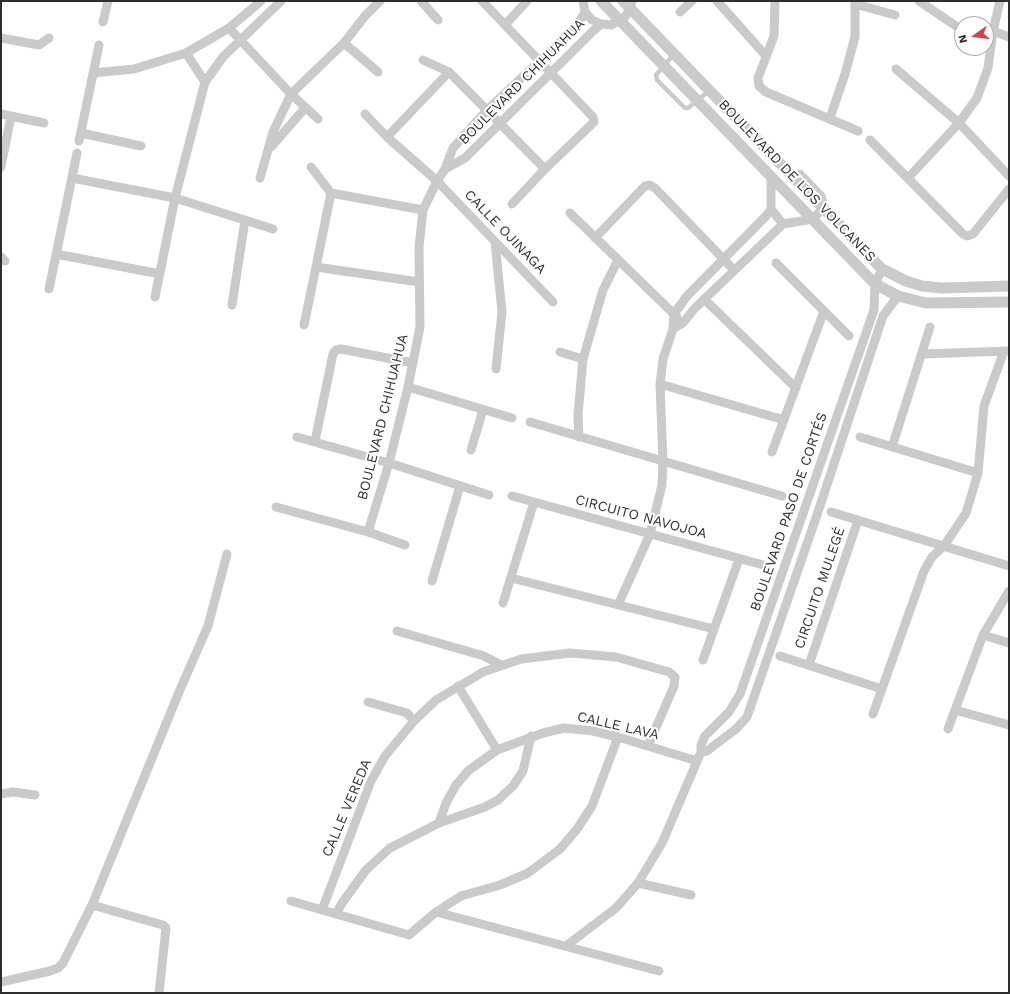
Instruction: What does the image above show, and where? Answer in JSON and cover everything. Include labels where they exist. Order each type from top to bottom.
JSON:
[{"type":"street","points":[[104,22],[108,1]]},
{"type":"street","points":[[93,73],[134,69],[186,53],[229,28],[261,1]]},
{"type":"street","points":[[155,297],[175,198],[205,82],[223,58],[281,1]]},
{"type":"street","points":[[260,178],[270,148],[273,132],[290,94],[344,43],[365,16],[380,1]]},
{"type":"street","points":[[421,1],[438,20]]},
{"type":"street","points":[[482,1],[551,72],[592,117],[594,122],[545,169],[512,204]]},
{"type":"street","points":[[505,25],[527,1]]},
{"type":"street","name":"BOULEVARD CHIHUAHUA","points":[[368,532],[389,463],[408,387],[420,327],[419,247],[423,210],[437,181],[445,169],[453,148],[486,111],[576,26],[585,12],[583,1]]},
{"type":"street","name":"BOULEVARD DE LOS VOLCANES","points":[[601,1],[875,284],[898,296],[926,303],[1009,302]]},
{"type":"street","points":[[680,12],[692,1]]},
{"type":"street","points":[[717,1],[766,56]]},
{"type":"street","points":[[775,1],[774,36],[758,78],[759,86],[766,92],[830,118],[858,132]]},
{"type":"street","points":[[919,1],[954,25]]},
{"type":"street","points":[[994,27],[1000,1]]},
{"type":"street","points":[[830,118],[845,74],[855,37],[855,3],[895,15]]},
{"type":"street","points":[[620,21],[628,4]]},
{"type":"street","name":"BOULEVARD DE LOS VOLCANES","points":[[628,4],[674,54],[882,269],[906,282],[922,286],[942,288],[1009,286]]},
{"type":"street","points":[[585,12],[592,20],[601,24]]},
{"type":"street","name":"BOULEVARD CHIHUAHUA","points":[[445,169],[465,158],[601,24],[611,25],[620,21]]},
{"type":"street","points":[[229,28],[290,94],[318,119]]},
{"type":"street","points":[[994,31],[1009,37]]},
{"type":"street","points":[[1,38],[39,45],[49,38]]},
{"type":"street","points":[[344,43],[378,72]]},
{"type":"street","points":[[99,45],[80,137],[141,146]]},
{"type":"street","points":[[186,53],[205,82]]},
{"type":"street","points":[[908,178],[959,123],[977,98],[988,68],[988,56]]},
{"type":"street","points":[[422,60],[448,72],[498,124],[545,169]]},
{"type":"street","points":[[896,70],[959,123],[1009,176]]},
{"type":"street","points":[[387,137],[448,72]]},
{"type":"street","points":[[270,148],[305,108]]},
{"type":"street","points":[[1,114],[44,123]]},
{"type":"street","name":"CALLE OJINAGA","points":[[365,114],[387,137],[437,181],[552,302]]},
{"type":"street","points":[[1,167],[11,116]]},
{"type":"street","points":[[870,140],[963,234],[967,236],[973,234],[1009,189]]},
{"type":"street","points":[[49,289],[77,153]]},
{"type":"street","points":[[311,167],[331,193],[423,210]]},
{"type":"street","points":[[618,605],[650,534],[662,485],[663,462],[660,384],[663,359],[673,329],[674,314],[687,296],[766,216],[771,209],[771,176]]},
{"type":"street","points":[[72,178],[175,198],[273,229]]},
{"type":"street","points":[[595,238],[645,186],[650,185],[655,188],[734,270]]},
{"type":"street","points":[[304,325],[331,193]]},
{"type":"street","points":[[673,329],[683,323],[704,299],[783,224],[813,219],[823,208]]},
{"type":"street","points":[[771,209],[783,224]]},
{"type":"street","points":[[570,213],[683,323]]},
{"type":"street","points":[[232,305],[245,220]]},
{"type":"street","points":[[495,242],[502,312],[496,369]]},
{"type":"street","points":[[56,254],[160,274]]},
{"type":"street","points":[[579,437],[578,415],[583,359],[603,290],[618,260]]},
{"type":"street","points":[[776,263],[849,336]]},
{"type":"street","points":[[316,267],[419,282]]},
{"type":"street","name":"BOULEVARD PASO DE CORTÉS","points":[[566,946],[611,912],[638,882],[662,843],[699,757],[705,736],[729,712],[740,694],[874,310],[875,284],[882,269]]},
{"type":"street","name":"BOULEVARD PASO DE CORTÉS","points":[[699,757],[736,729],[747,718],[817,515],[883,316],[898,296]]},
{"type":"street","points":[[704,299],[796,388]]},
{"type":"street","points":[[772,452],[824,311]]},
{"type":"street","points":[[892,447],[923,354],[930,327]]},
{"type":"street","points":[[315,441],[333,354],[336,350],[341,349],[413,362]]},
{"type":"street","points":[[873,714],[924,571],[932,557],[944,546],[966,513],[978,473],[984,406],[992,380],[1006,351],[923,354]]},
{"type":"street","points":[[560,352],[583,359]]},
{"type":"street","points":[[660,384],[784,420]]},
{"type":"street","points":[[408,387],[512,418]]},
{"type":"street","points":[[471,450],[483,410]]},
{"type":"street","points":[[530,422],[782,496]]},
{"type":"street","points":[[297,437],[389,463],[489,495]]},
{"type":"street","points":[[860,438],[978,473]]},
{"type":"street","points":[[432,581],[460,486]]},
{"type":"street","name":"CIRCUITO NAVOJOA","points":[[512,496],[767,566]]},
{"type":"street","points":[[503,603],[534,502]]},
{"type":"street","points":[[276,507],[368,532],[405,545]]},
{"type":"street","points":[[804,511],[817,515]]},
{"type":"street","name":"CIRCUITO MULEGÉ","points":[[831,512],[1009,566]]},
{"type":"street","name":"CIRCUITO MULEGÉ","points":[[809,665],[858,520]]},
{"type":"street","points":[[1,982],[58,968],[63,963],[92,905],[179,692],[208,626],[227,554]]},
{"type":"street","points":[[703,660],[740,559]]},
{"type":"street","points":[[511,578],[714,629]]},
{"type":"street","points":[[948,729],[982,635],[1009,591]]},
{"type":"street","points":[[397,631],[484,656],[501,665]]},
{"type":"street","points":[[982,635],[1009,643]]},
{"type":"street","name":"CALLE VEREDA","points":[[322,910],[371,781],[385,756],[414,721],[436,700],[482,672],[501,665],[548,655],[570,653],[601,655],[669,672],[675,677],[674,686],[648,746]]},
{"type":"street","name":"CIRCUITO MULEGÉ","points":[[780,656],[882,689]]},
{"type":"street","points":[[458,686],[497,750]]},
{"type":"street","points":[[740,694],[754,699]]},
{"type":"street","points":[[368,702],[407,713],[414,721]]},
{"type":"street","points":[[955,710],[1009,725]]},
{"type":"street","name":"CALLE LAVA","points":[[439,823],[446,803],[456,785],[468,771],[497,750],[531,736],[564,728],[618,737],[648,746],[699,757]]},
{"type":"street","points":[[336,914],[342,903],[366,870],[390,848],[439,823],[485,807],[498,800],[513,786],[523,771],[531,736]]},
{"type":"street","points":[[291,901],[409,935],[436,912],[461,896],[500,885],[528,873],[560,849],[577,829],[592,806],[618,737]]},
{"type":"street","points":[[1,794],[13,792],[35,795]]},
{"type":"street","points":[[638,882],[691,895]]},
{"type":"street","points":[[92,905],[163,925],[166,928],[158,993]]},
{"type":"street","points":[[436,912],[659,971]]},
{"type":"lane","points":[[674,54],[656,76],[657,80],[682,106],[688,108],[710,90]]}]
